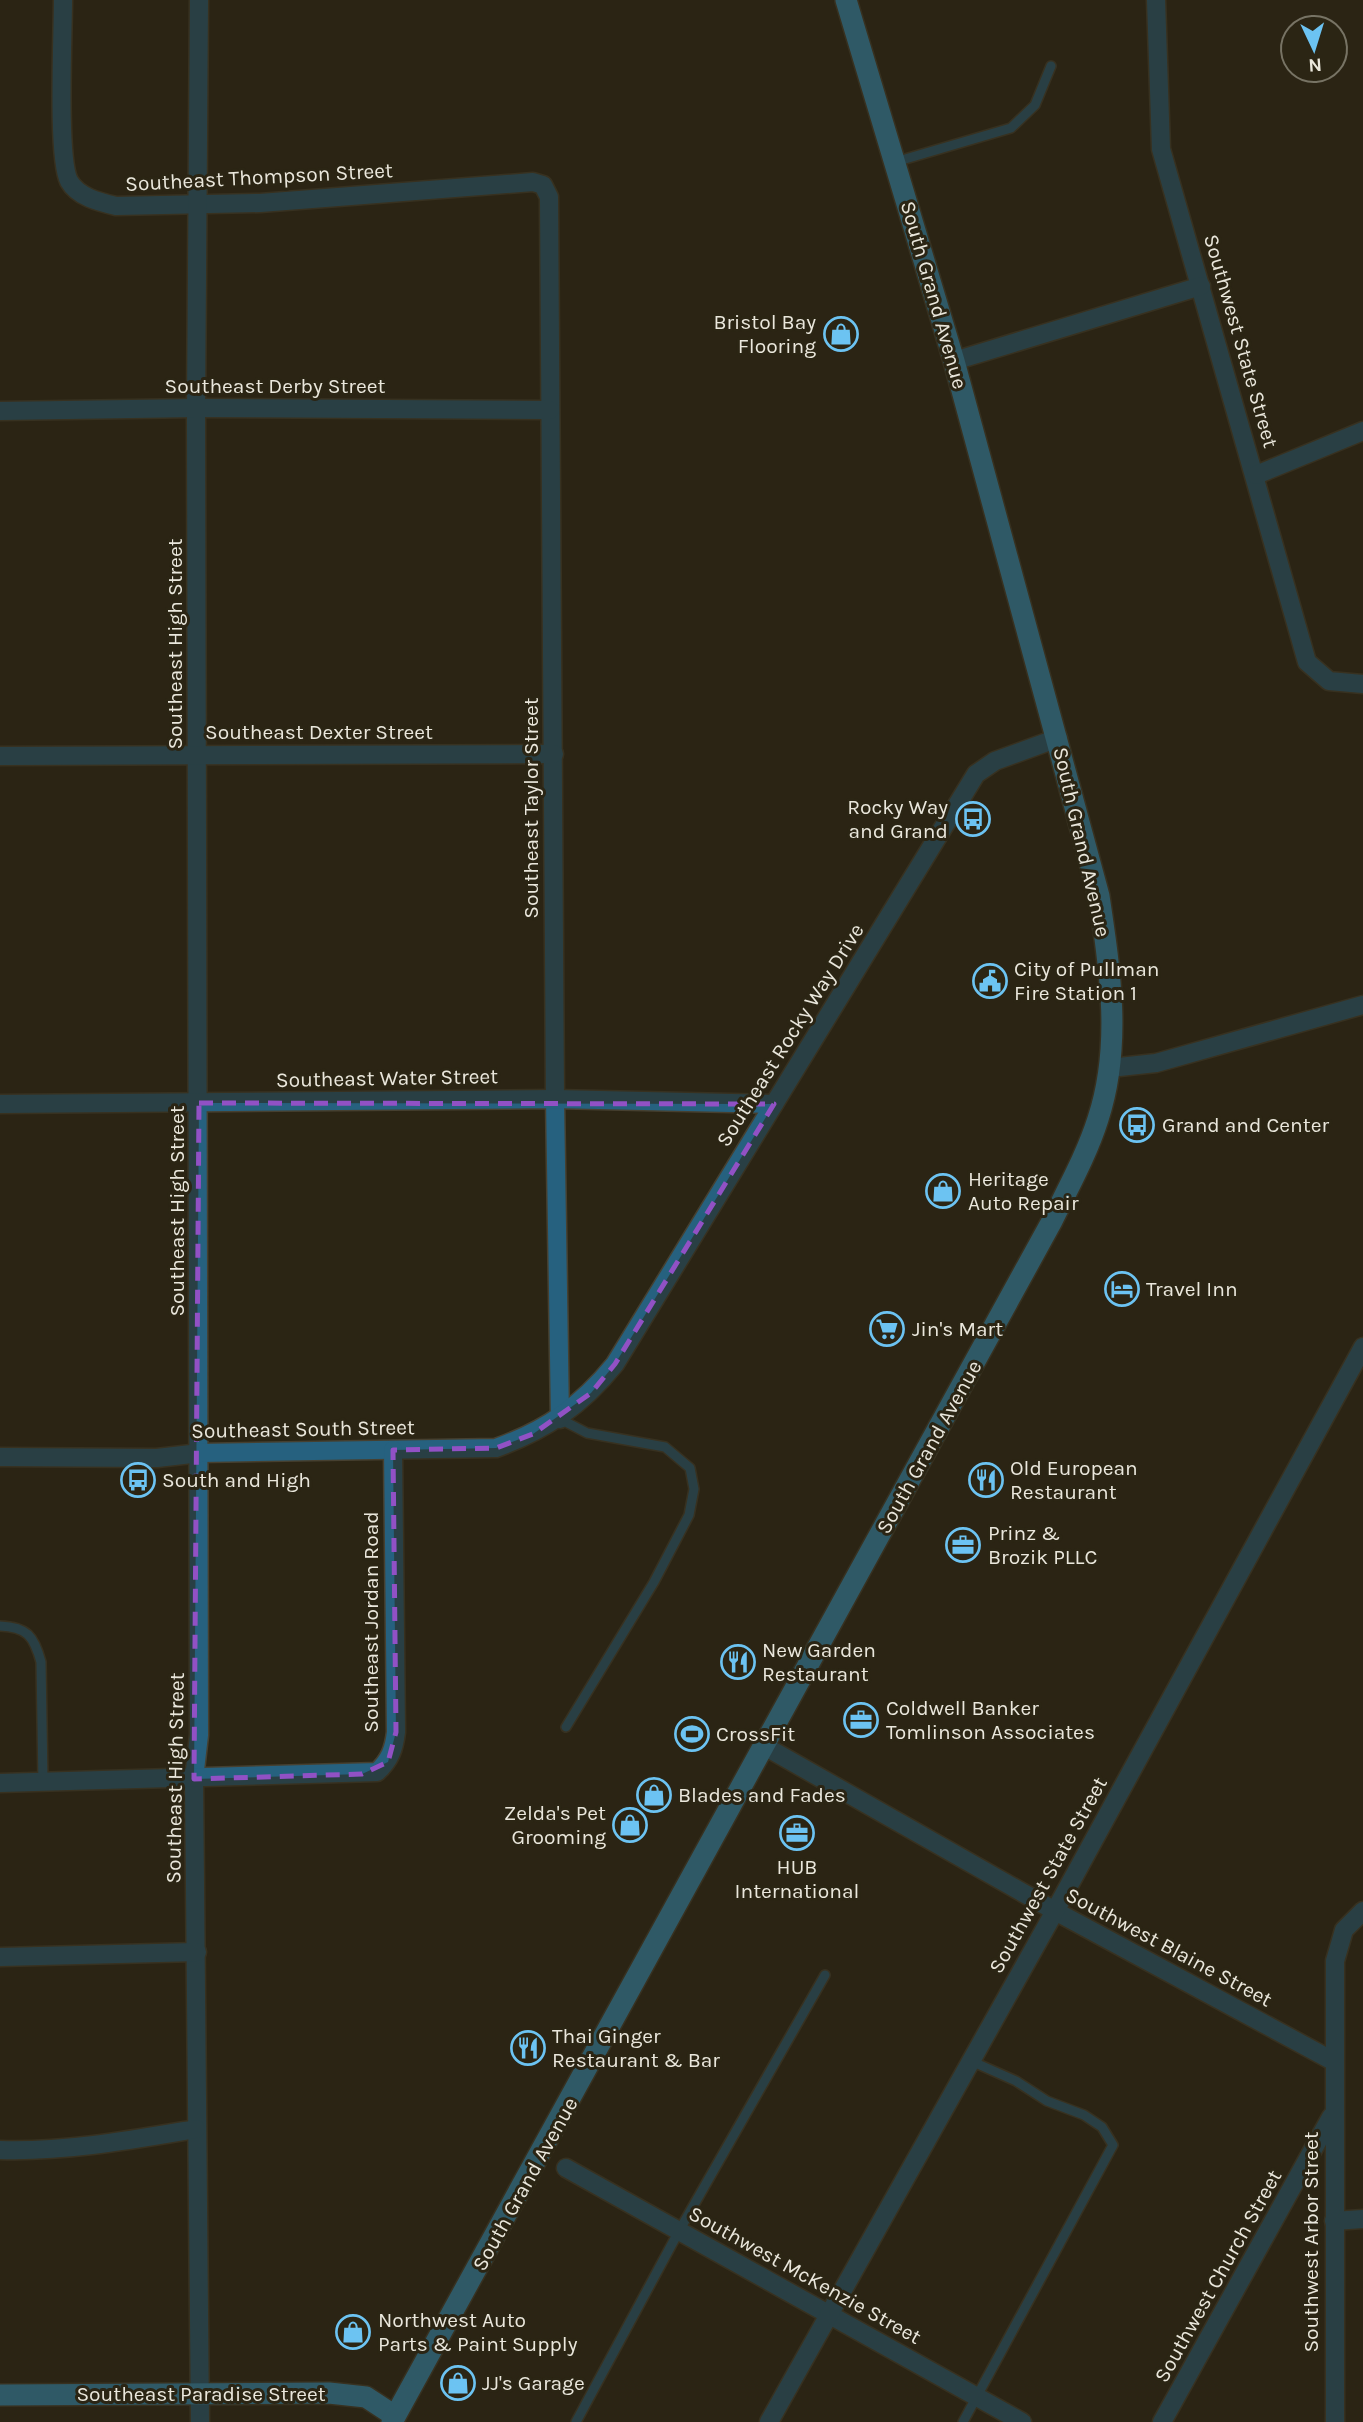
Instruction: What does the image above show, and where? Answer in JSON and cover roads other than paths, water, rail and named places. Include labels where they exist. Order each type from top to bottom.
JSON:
[{"type":"main road","name":"South Grand Avenue","points":[[394,2419],[1052,1221],[1098,1118],[1110,1068],[1112,981],[1101,908],[1058,738],[954,361],[846,0]]},
{"type":"main road","name":"Southeast Paradise Street","points":[[0,2395],[200,2396],[329,2393],[366,2397],[394,2419]]},
{"type":"street","name":"Southeast Thompson Street","points":[[63,0],[64,154],[69,181],[93,201],[116,206],[198,206],[533,182],[543,185],[549,197]]},
{"type":"street","name":"Southeast High Street","points":[[199,0],[196,408],[200,1453],[199,1735],[194,1779],[200,2422]]},
{"type":"street","name":"Southwest State Street","points":[[1156,0],[1161,149],[1256,475],[1307,662],[1329,681],[1363,684]]},
{"type":"street","name":"Southeast Taylor Street","points":[[549,197],[555,1099],[560,1419]]},
{"type":"street","points":[[954,361],[1201,286]]},
{"type":"street","name":"Southeast Derby Street","points":[[0,411],[196,408],[551,410]]},
{"type":"street","points":[[1256,475],[1363,431]]},
{"type":"street","name":"Southeast Rocky Way Drive","points":[[591,1393],[615,1364],[976,774],[995,761],[1058,738]]},
{"type":"street","name":"Southeast Dexter Street","points":[[0,756],[554,754]]},
{"type":"street","points":[[1110,1068],[1156,1063],[1363,1005]]},
{"type":"street","name":"Southeast Water Street","points":[[0,1104],[555,1099],[774,1104]]},
{"type":"street","name":"Southwest State Street","points":[[769,2422],[1055,1911],[1363,1346]]},
{"type":"street","name":"Southeast South Street","points":[[0,1457],[157,1458],[200,1453],[496,1448],[533,1434],[560,1419],[591,1393]]},
{"type":"street","name":"Southeast Jordan Road","points":[[194,1779],[362,1774],[377,1772],[387,1762],[394,1747],[396,1731],[393,1450]]},
{"type":"street","name":"Southwest Blaine Street","points":[[766,1746],[1055,1911],[1333,2061]]},
{"type":"street","points":[[0,1783],[194,1779]]},
{"type":"street","name":"Southwest Arbor Street","points":[[1335,2422],[1335,1961],[1344,1930],[1363,1911]]},
{"type":"street","points":[[0,1957],[197,1952]]},
{"type":"street","name":"Southwest Church Street","points":[[1162,2422],[1333,2114]]},
{"type":"street","points":[[0,2150],[32,2151],[94,2145],[196,2129]]},
{"type":"street","name":"Southwest McKenzie Street","points":[[566,2168],[1023,2422]]},
{"type":"street","points":[[1334,2221],[1363,2219]]},
{"type":"lane","points":[[895,163],[1011,128],[1035,105],[1051,66]]},
{"type":"lane","points":[[560,1419],[587,1433],[665,1447],[690,1468],[694,1489],[689,1515],[666,1560],[566,1727]]},
{"type":"lane","points":[[0,1626],[16,1627],[29,1632],[37,1646],[41,1662],[43,1782]]},
{"type":"lane","points":[[576,2422],[679,2231],[825,1975]]},
{"type":"lane","points":[[962,2422],[1114,2145],[1102,2127],[1084,2115],[1047,2101],[1016,2081],[971,2062]]},
{"type":"place","name":"Bristol Bay Flooring","points":[[841,334]]},
{"type":"place","name":"Rocky Way and Grand","points":[[973,819]]},
{"type":"place","name":"City of Pullman Fire Station 1","points":[[990,981]]},
{"type":"place","name":"Grand and Center","points":[[1137,1125]]},
{"type":"place","name":"Heritage Auto Repair","points":[[943,1191]]},
{"type":"place","name":"Travel Inn","points":[[1122,1289]]},
{"type":"place","name":"Jin's Mart","points":[[887,1329]]},
{"type":"place","name":"South and High","points":[[138,1480]]},
{"type":"place","name":"Old European Restaurant","points":[[986,1480]]},
{"type":"place","name":"Prinz & Brozik PLLC","points":[[963,1545]]},
{"type":"place","name":"New Garden Restaurant","points":[[738,1662]]},
{"type":"place","name":"Coldwell Banker Tomlinson Associates","points":[[861,1720]]},
{"type":"place","name":"CrossFit","points":[[692,1734]]},
{"type":"place","name":"Blades and Fades","points":[[654,1795]]},
{"type":"place","name":"Zelda's Pet Grooming","points":[[630,1825]]},
{"type":"place","name":"HUB International","points":[[797,1833]]},
{"type":"place","name":"Thai Ginger Restaurant & Bar","points":[[528,2048]]},
{"type":"place","name":"Northwest Auto Parts & Paint Supply","points":[[353,2332]]},
{"type":"place","name":"JJ's Garage","points":[[458,2383]]}]
